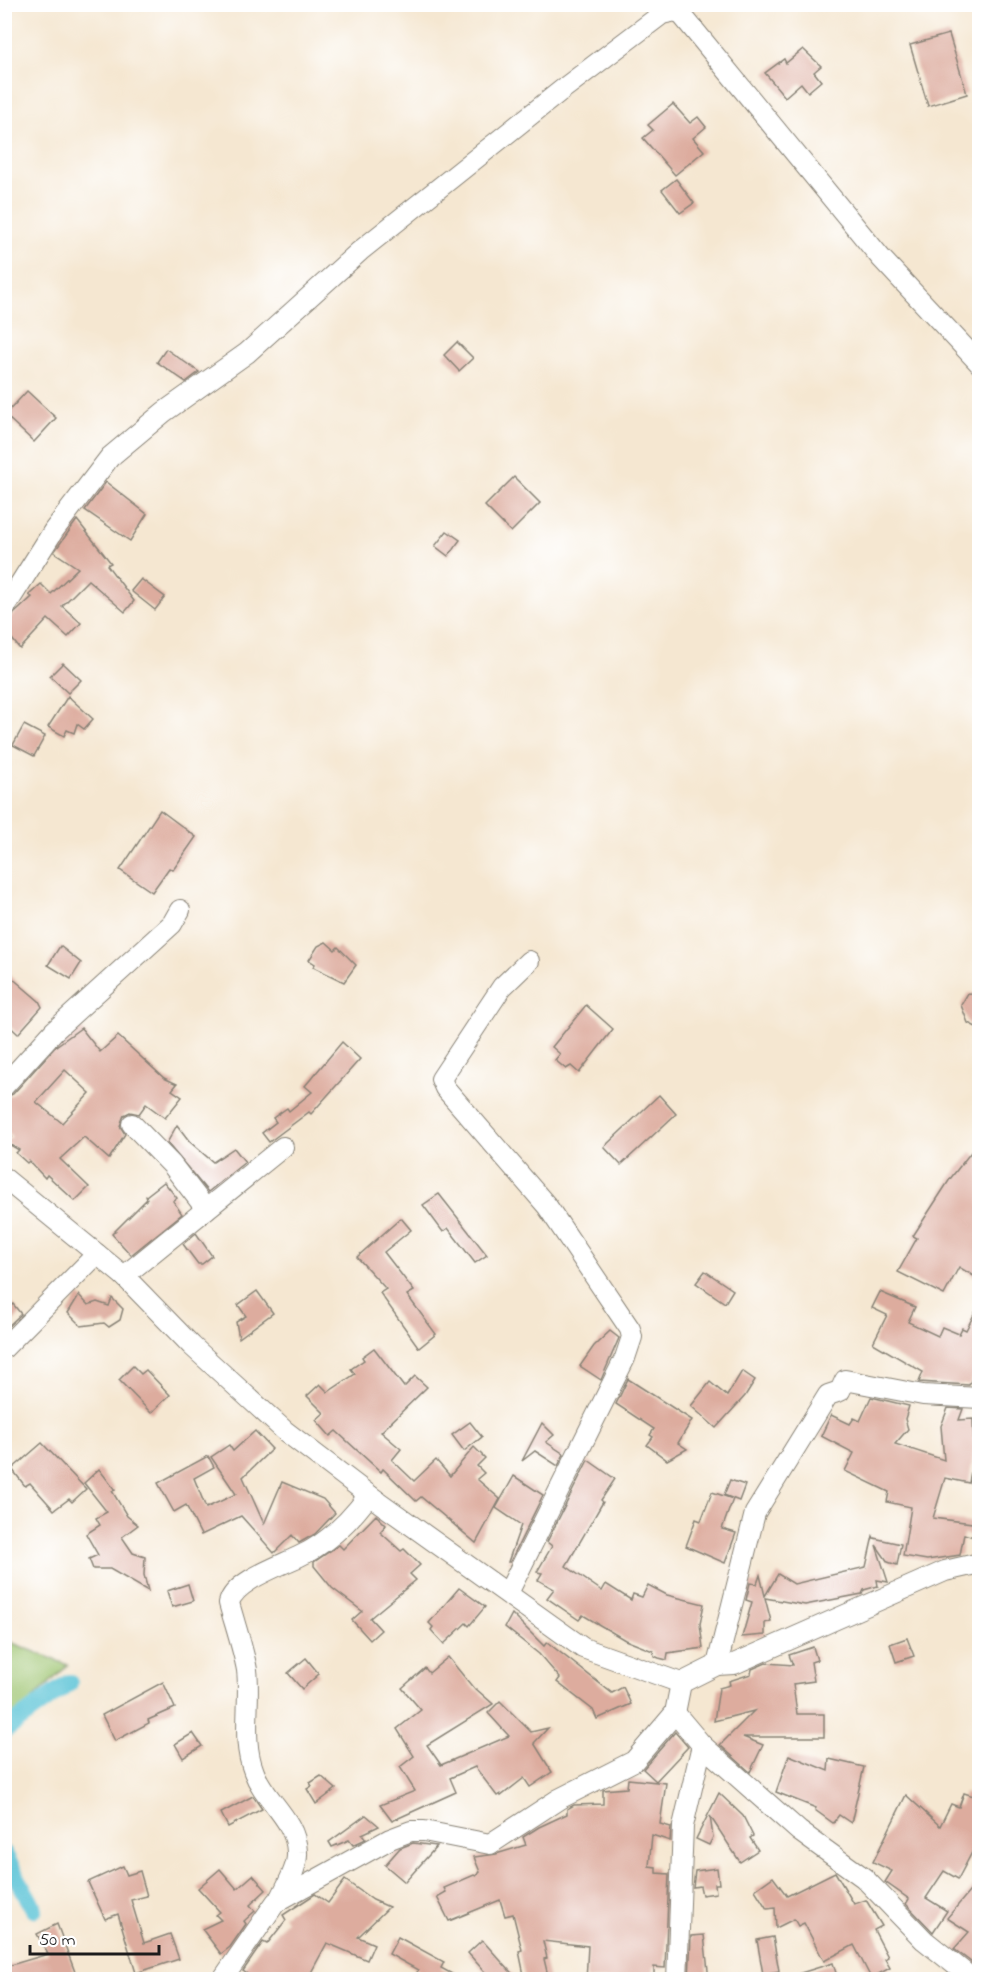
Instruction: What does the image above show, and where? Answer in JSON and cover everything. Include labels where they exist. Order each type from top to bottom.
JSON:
[{"type":"street","points":[[4,609],[54,530],[110,458],[164,412],[247,353],[360,251],[563,88],[662,14],[670,12],[681,14],[881,258],[979,362]]},
{"type":"street","points":[[4,1086],[54,1031],[172,924],[180,910]]},
{"type":"street","points":[[508,1593],[625,1358],[632,1337],[630,1329],[589,1265],[547,1206],[442,1083],[442,1075],[502,987],[529,961]]},
{"type":"street","points":[[132,1124],[172,1165],[206,1209]]},
{"type":"street","points":[[124,1276],[283,1147]]},
{"type":"street","points":[[4,1178],[124,1276],[192,1347],[285,1431],[369,1495],[583,1648],[681,1683],[717,1665],[734,1664],[945,1570],[977,1560]]},
{"type":"street","points":[[4,1348],[97,1254]]},
{"type":"street","points":[[717,1665],[755,1514],[828,1395],[840,1391],[845,1380],[922,1395],[980,1398]]},
{"type":"street","points":[[280,1900],[293,1871],[297,1852],[291,1830],[276,1803],[258,1780],[251,1761],[247,1671],[230,1603],[231,1597],[242,1585],[292,1561],[321,1543],[349,1521],[369,1495]]},
{"type":"street","points":[[222,1980],[271,1906],[377,1846],[411,1831],[490,1844],[559,1799],[634,1761],[675,1713],[681,1683]]},
{"type":"street","points":[[675,1713],[702,1745],[799,1831],[864,1878],[924,1940],[974,1980]]},
{"type":"street","points":[[677,1980],[683,1826],[702,1745]]},
{"type":"green space","points":[[5,1640],[68,1665],[5,1726]]},
{"type":"building","points":[[949,34],[967,94],[928,106],[910,45]]},
{"type":"building","points":[[803,49],[821,66],[814,72],[821,81],[808,92],[801,83],[785,97],[765,73],[784,59],[786,63]]},
{"type":"building","points":[[673,104],[690,123],[698,117],[706,127],[693,138],[704,151],[675,175],[643,138],[653,130],[648,125]]},
{"type":"building","points":[[676,179],[694,203],[680,213],[662,190]]},
{"type":"building","points":[[457,342],[473,358],[459,371],[444,355]]},
{"type":"building","points":[[166,349],[199,372],[186,382],[157,362]]},
{"type":"building","points":[[27,391],[56,418],[34,442],[5,415]]},
{"type":"building","points":[[514,477],[540,503],[511,532],[485,506]]},
{"type":"building","points":[[106,482],[147,514],[130,541],[85,510]]},
{"type":"building","points":[[77,520],[111,563],[107,565],[134,601],[125,612],[88,580],[62,606],[81,623],[68,637],[48,619],[20,649],[4,629],[4,623],[32,597],[29,595],[41,584],[51,594],[78,568],[54,552]]},
{"type":"building","points":[[447,531],[460,540],[448,556],[435,546]]},
{"type":"building","points":[[141,579],[165,597],[155,610],[131,591]]},
{"type":"building","points":[[63,663],[81,680],[68,693],[50,676]]},
{"type":"building","points":[[68,696],[93,719],[84,729],[77,724],[74,733],[67,730],[64,736],[48,727]]},
{"type":"building","points":[[24,725],[45,736],[34,756],[13,745]]},
{"type":"building","points":[[160,810],[196,837],[173,870],[169,868],[152,892],[120,870]]},
{"type":"building","points":[[326,942],[335,950],[338,947],[356,965],[344,982],[313,967],[315,964],[309,960],[318,946]]},
{"type":"building","points":[[60,946],[81,963],[71,979],[48,965]]},
{"type":"building","points":[[4,971],[39,1001],[42,1007],[18,1034],[4,1021]]},
{"type":"building","points":[[968,993],[980,995],[980,1029],[968,1023],[961,1005]]},
{"type":"building","points":[[586,1005],[613,1029],[579,1073],[571,1066],[566,1069],[555,1060],[560,1054],[552,1047]]},
{"type":"building","points":[[81,1028],[100,1052],[118,1036],[164,1078],[177,1084],[172,1090],[182,1097],[165,1118],[146,1104],[139,1114],[130,1112],[124,1115],[120,1126],[125,1134],[109,1159],[84,1137],[60,1159],[89,1187],[75,1201],[47,1175],[45,1178],[29,1161],[27,1163],[16,1153],[19,1150],[5,1142],[12,1137],[4,1128],[4,1098],[13,1094],[56,1046]],"holes":[[[65,1070],[90,1093],[62,1123],[36,1102]]]},
{"type":"building","points":[[342,1042],[360,1059],[311,1114],[309,1112],[269,1142],[262,1133],[276,1122],[273,1118],[287,1108],[289,1111],[312,1092],[305,1086]]},
{"type":"building","points":[[659,1095],[676,1114],[621,1165],[604,1147]]},
{"type":"building","points":[[177,1125],[190,1142],[213,1162],[234,1148],[245,1162],[208,1192],[167,1143]]},
{"type":"building","points":[[971,1152],[980,1159],[980,1280],[959,1267],[944,1295],[898,1272],[917,1238],[913,1236],[950,1179]]},
{"type":"building","points":[[164,1182],[177,1198],[173,1201],[182,1214],[131,1255],[112,1234],[147,1199],[146,1196]]},
{"type":"building","points":[[439,1194],[487,1255],[475,1263],[448,1228],[443,1232],[423,1205]]},
{"type":"building","points":[[401,1218],[411,1230],[384,1252],[414,1291],[407,1295],[436,1334],[419,1348],[380,1293],[386,1289],[357,1257]]},
{"type":"building","points":[[196,1233],[212,1256],[202,1264],[198,1264],[183,1244]]},
{"type":"building","points":[[705,1271],[733,1290],[725,1303],[696,1283]]},
{"type":"building","points":[[257,1291],[273,1313],[239,1338],[236,1322],[246,1316],[238,1305]]},
{"type":"building","points":[[880,1292],[915,1307],[908,1322],[938,1336],[942,1327],[959,1334],[962,1328],[966,1330],[980,1303],[980,1360],[969,1385],[919,1382],[923,1372],[873,1343],[887,1315],[872,1308]]},
{"type":"building","points":[[79,1295],[88,1305],[97,1302],[109,1306],[112,1298],[123,1309],[120,1320],[109,1327],[104,1323],[81,1326],[68,1313]]},
{"type":"building","points":[[13,1304],[21,1314],[4,1330],[4,1312]]},
{"type":"building","points":[[610,1331],[619,1338],[601,1380],[580,1366],[594,1346]]},
{"type":"building","points":[[374,1348],[404,1387],[415,1376],[427,1387],[381,1432],[401,1449],[392,1460],[414,1481],[436,1460],[450,1476],[474,1447],[485,1458],[477,1466],[484,1473],[477,1479],[500,1499],[476,1543],[421,1497],[416,1501],[383,1469],[381,1472],[336,1431],[330,1436],[316,1420],[324,1413],[307,1396],[320,1384],[328,1392],[355,1374],[351,1369],[364,1360],[362,1357]]},
{"type":"building","points":[[133,1366],[141,1374],[146,1370],[170,1395],[151,1413],[119,1380]]},
{"type":"building","points":[[742,1371],[755,1380],[745,1396],[716,1428],[691,1406],[710,1382],[727,1396]]},
{"type":"building","points":[[628,1379],[692,1420],[678,1443],[687,1449],[667,1460],[647,1445],[653,1437],[650,1435],[654,1429],[616,1404]]},
{"type":"building","points":[[871,1397],[909,1406],[905,1419],[908,1429],[895,1444],[944,1460],[941,1426],[948,1408],[963,1409],[959,1420],[973,1419],[974,1450],[969,1483],[945,1478],[933,1518],[980,1524],[980,1539],[964,1534],[960,1555],[927,1560],[903,1556],[911,1507],[887,1502],[889,1492],[845,1471],[854,1453],[821,1436],[831,1415],[850,1424],[854,1418],[860,1421]]},
{"type":"building","points":[[470,1422],[482,1437],[464,1451],[452,1435]]},
{"type":"building","points":[[542,1423],[554,1435],[546,1442],[564,1454],[558,1466],[535,1451],[522,1461]]},
{"type":"building","points":[[255,1431],[272,1449],[243,1477],[264,1524],[282,1482],[323,1499],[335,1513],[315,1534],[299,1543],[292,1535],[274,1553],[241,1516],[201,1535],[186,1505],[174,1512],[158,1483],[208,1456],[214,1467],[194,1478],[206,1508],[236,1494],[211,1457],[229,1445],[233,1451]]},
{"type":"building","points":[[42,1443],[86,1489],[72,1502],[69,1499],[54,1510],[30,1483],[25,1486],[12,1469]]},
{"type":"building","points":[[588,1460],[615,1479],[601,1500],[603,1502],[566,1566],[602,1591],[606,1584],[631,1600],[633,1594],[642,1597],[648,1585],[667,1595],[704,1604],[700,1624],[703,1648],[668,1653],[667,1660],[659,1658],[654,1656],[653,1651],[625,1640],[583,1615],[579,1620],[547,1598],[554,1589],[538,1580],[542,1573],[537,1572],[552,1546],[547,1542]]},
{"type":"building","points":[[99,1469],[115,1490],[112,1491],[127,1516],[138,1525],[122,1537],[133,1553],[145,1557],[144,1575],[148,1591],[110,1569],[93,1569],[89,1559],[98,1555],[86,1534],[100,1525],[96,1518],[107,1512],[84,1483]]},
{"type":"building","points":[[514,1476],[543,1495],[508,1562],[521,1525],[496,1508]]},
{"type":"building","points":[[730,1480],[745,1485],[739,1501],[724,1495]]},
{"type":"building","points":[[712,1492],[733,1499],[722,1529],[736,1533],[725,1563],[686,1546],[696,1519],[701,1521]]},
{"type":"building","points":[[376,1515],[386,1525],[380,1532],[401,1551],[404,1549],[420,1565],[410,1574],[416,1580],[370,1618],[381,1630],[370,1640],[352,1620],[362,1611],[332,1588],[314,1566],[314,1562],[339,1545],[343,1549]]},
{"type":"building","points":[[873,1536],[901,1544],[897,1565],[888,1562],[876,1545],[888,1582],[877,1580],[878,1586],[864,1590],[862,1594],[805,1605],[765,1598],[771,1621],[765,1623],[765,1635],[742,1637],[752,1602],[746,1600],[750,1583],[757,1584],[760,1575],[765,1596],[778,1574],[794,1584],[866,1567]]},
{"type":"building","points":[[188,1584],[193,1601],[172,1607],[167,1591]]},
{"type":"building","points":[[459,1588],[485,1607],[469,1626],[466,1623],[444,1644],[431,1630],[433,1627],[429,1623]]},
{"type":"building","points":[[512,1614],[544,1646],[547,1642],[612,1693],[623,1687],[631,1704],[597,1719],[593,1710],[557,1682],[560,1678],[539,1654],[505,1627]]},
{"type":"building","points":[[907,1638],[914,1656],[896,1662],[890,1644]]},
{"type":"building","points":[[813,1647],[817,1660],[811,1662],[814,1681],[793,1684],[797,1714],[824,1714],[824,1737],[743,1737],[763,1745],[750,1772],[720,1745],[754,1711],[714,1721],[719,1688],[730,1685],[729,1681],[751,1674],[752,1669],[766,1663],[793,1665],[789,1655]]},
{"type":"building","points":[[448,1657],[475,1690],[493,1704],[427,1745],[441,1765],[509,1736],[488,1713],[500,1701],[531,1732],[548,1728],[534,1743],[552,1772],[530,1787],[524,1778],[501,1796],[500,1794],[497,1796],[475,1767],[450,1778],[456,1792],[392,1821],[380,1805],[415,1791],[400,1767],[414,1756],[397,1729],[421,1710],[402,1688],[425,1668],[429,1673]]},
{"type":"building","points":[[306,1658],[319,1674],[302,1689],[288,1673]]},
{"type":"building","points":[[163,1682],[175,1708],[148,1720],[149,1723],[115,1741],[102,1715]]},
{"type":"building","points":[[675,1732],[688,1747],[656,1781],[643,1769]]},
{"type":"building","points":[[193,1733],[202,1746],[183,1758],[175,1744]]},
{"type":"building","points":[[789,1755],[828,1771],[829,1759],[864,1767],[851,1823],[839,1815],[833,1823],[815,1810],[816,1808],[776,1792]]},
{"type":"building","points":[[321,1776],[336,1789],[316,1804],[307,1789],[312,1786],[310,1783]]},
{"type":"building","points":[[628,1779],[666,1783],[660,1824],[671,1827],[670,1841],[652,1835],[649,1866],[656,1867],[656,1873],[669,1874],[665,1968],[654,1967],[654,1979],[586,1980],[588,1946],[543,1941],[549,1980],[525,1980],[519,1951],[522,1950],[513,1914],[505,1916],[500,1900],[449,1921],[437,1897],[446,1892],[444,1888],[476,1876],[480,1872],[474,1857],[496,1854],[526,1845],[523,1837],[567,1814],[567,1809],[574,1805],[603,1804],[603,1790],[627,1788]]},
{"type":"building","points":[[719,1793],[743,1816],[753,1836],[750,1838],[758,1850],[740,1862],[710,1816],[713,1837],[709,1845],[696,1839]]},
{"type":"building","points":[[964,1793],[980,1798],[980,1837],[958,1879],[944,1871],[926,1898],[947,1911],[933,1932],[906,1904],[909,1899],[885,1882],[892,1871],[873,1862],[906,1795],[940,1826],[951,1804],[959,1807]]},
{"type":"building","points":[[253,1796],[262,1809],[228,1827],[221,1813]]},
{"type":"building","points":[[366,1815],[379,1826],[362,1834],[366,1839],[353,1845],[349,1840],[332,1847],[329,1842]]},
{"type":"building","points":[[413,1843],[437,1846],[405,1882],[385,1865],[400,1848]]},
{"type":"building","points":[[123,1866],[127,1875],[140,1871],[147,1896],[131,1900],[144,1943],[170,1934],[179,1959],[136,1973],[118,1914],[105,1919],[88,1882]]},
{"type":"building","points":[[717,1868],[719,1884],[715,1884],[716,1893],[702,1895],[700,1886],[693,1887],[695,1871]]},
{"type":"building","points":[[220,1869],[237,1889],[253,1875],[266,1890],[250,1905],[255,1911],[244,1921],[246,1924],[230,1947],[221,1954],[202,1929],[221,1920],[216,1915],[220,1912],[198,1888]]},
{"type":"building","points":[[835,1872],[854,1904],[866,1900],[882,1926],[874,1930],[888,1957],[885,1959],[890,1968],[871,1978],[854,1945],[824,1961],[804,1923],[798,1926],[794,1919],[776,1928],[775,1908],[767,1909],[755,1890],[773,1877],[787,1896]]},
{"type":"building","points":[[980,1879],[980,1969],[954,1949],[969,1932],[947,1918]]},
{"type":"building","points":[[345,1880],[373,1900],[389,1907],[358,1937],[374,1944],[367,1960],[327,1943],[307,1980],[256,1980],[243,1971],[263,1942],[267,1944],[286,1920],[283,1915],[315,1894],[328,1903]]},
{"type":"building","points":[[57,1924],[78,1980],[4,1980],[4,1967],[48,1954],[37,1934]]},
{"type":"building","points":[[704,1935],[709,1980],[689,1980],[691,1936]]},
{"type":"building","points":[[398,1937],[444,1962],[441,1968],[463,1980],[414,1980],[418,1970],[389,1954]]},
{"type":"building","points":[[773,1937],[779,1971],[763,1974],[757,1940]]},
{"type":"building","points":[[482,1940],[518,1980],[492,1980],[468,1953]]},
{"type":"building","points":[[833,1963],[838,1980],[792,1980],[791,1976]]},
{"type":"waterway","points":[[4,1731],[69,1683]]},
{"type":"waterway","points":[[4,1854],[34,1909]]}]
